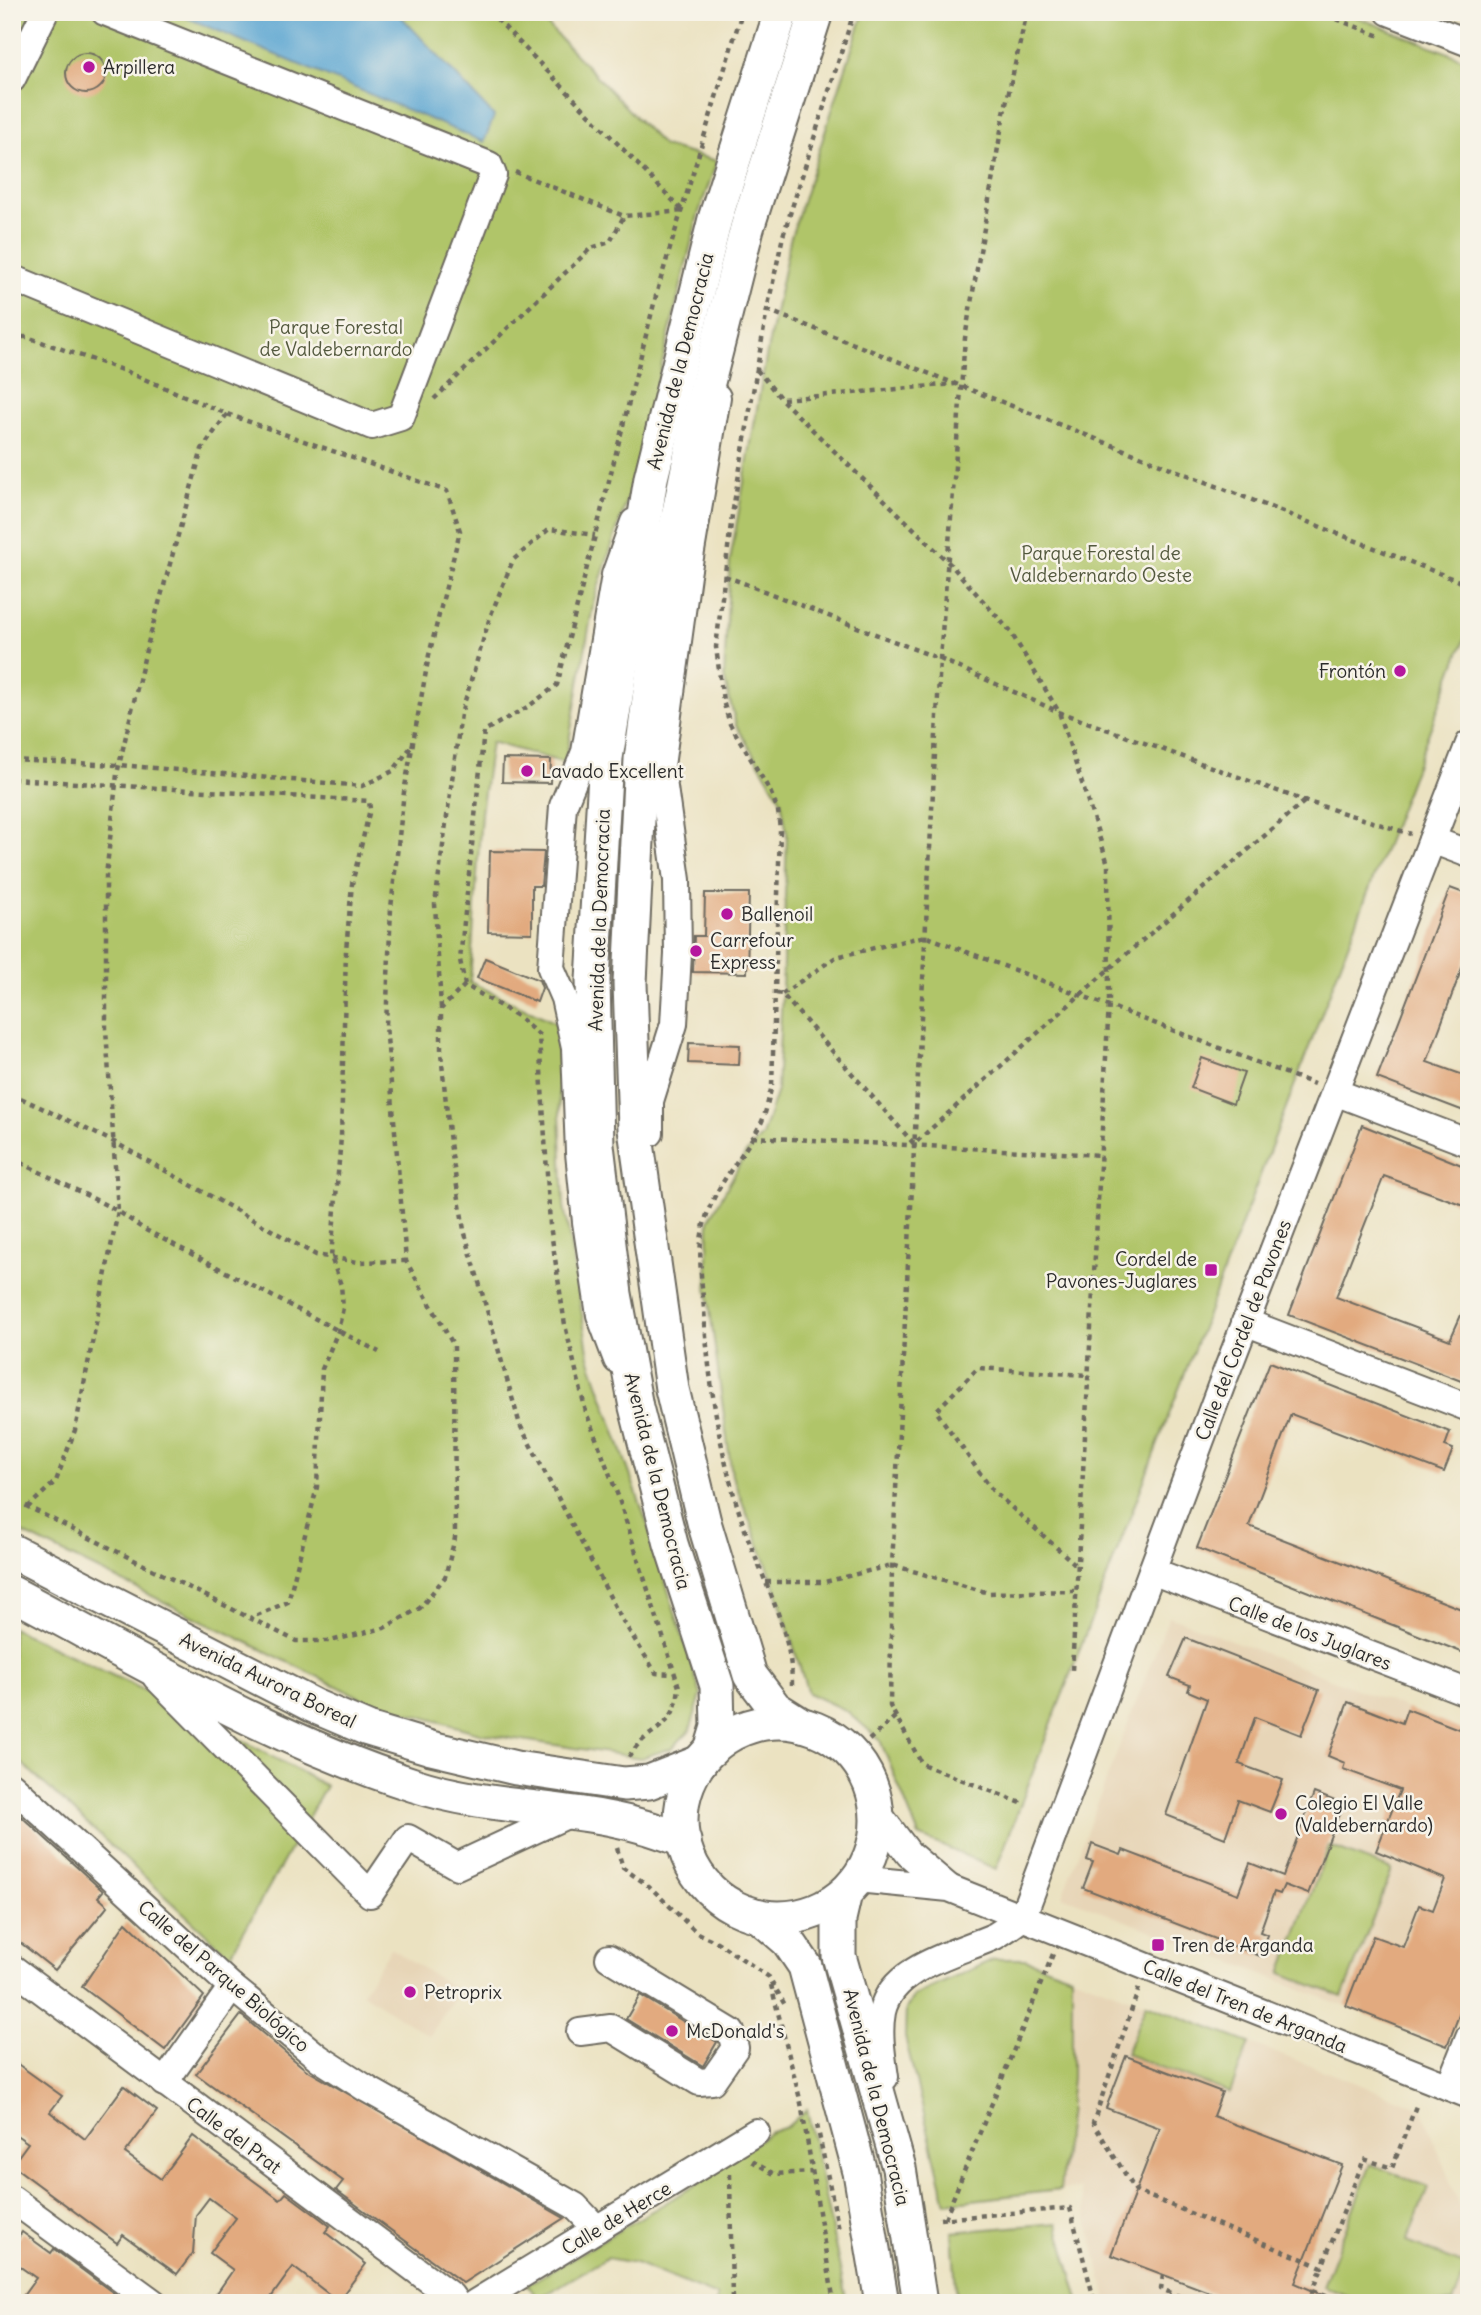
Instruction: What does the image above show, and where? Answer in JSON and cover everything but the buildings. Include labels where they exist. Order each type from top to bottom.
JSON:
[{"type":"main road","name":"Avenida de la Democracia","points":[[706,1756],[718,1727],[717,1686],[671,1544],[636,1407],[615,1294],[597,1145],[593,981],[606,758],[651,478],[715,219],[780,12]]},
{"type":"main road","name":"Avenida de la Democracia","points":[[802,1725],[775,1708],[750,1675],[704,1522],[672,1389],[635,1129],[630,983],[639,785],[665,580],[695,434],[747,228],[816,12]]},
{"type":"main road","name":"Avenida Aurora Boreal","points":[[12,1551],[314,1706],[368,1729],[431,1748],[516,1768],[624,1784],[649,1782],[706,1756]]},
{"type":"main road","name":"Avenida Aurora Boreal","points":[[12,1593],[297,1741],[355,1765],[418,1787],[511,1806],[632,1822],[684,1841]]},
{"type":"main road","points":[[770,1723],[802,1725],[830,1737],[853,1756],[869,1780],[877,1812],[874,1846],[851,1886],[832,1903],[804,1915],[759,1916],[733,1906],[711,1890],[693,1867],[684,1841],[683,1803],[706,1756],[738,1731],[770,1723]]},
{"type":"main road","name":"Avenida de la Democracia","points":[[851,1886],[839,1919],[839,1956],[899,2168],[920,2303]]},
{"type":"main road","name":"Avenida de la Democracia","points":[[759,1916],[788,1941],[805,1966],[860,2172],[882,2303]]},
{"type":"street","points":[[12,79],[45,12]]},
{"type":"street","points":[[12,278],[372,426],[390,427],[401,417],[497,173],[489,165],[105,12]]},
{"type":"street","points":[[1389,12],[1469,43]]},
{"type":"street","points":[[1435,12],[1469,25]]},
{"type":"street","points":[[672,1389],[667,1284],[650,1136],[650,1101],[674,1024],[678,954],[677,880],[661,766],[687,575],[712,437],[729,298]]},
{"type":"street","name":"Calle del Cordel de Pavones","points":[[1021,1918],[1245,1322],[1469,744]]},
{"type":"street","points":[[1432,840],[1469,854]]},
{"type":"street","points":[[1335,1092],[1469,1143]]},
{"type":"street","points":[[1245,1322],[1468,1407]]},
{"type":"street","name":"Calle de los Juglares","points":[[1152,1571],[1469,1693]]},
{"type":"street","points":[[140,1660],[370,1894],[408,1838],[457,1866],[571,1813]]},
{"type":"street","name":"Calle del Parque Biológico","points":[[12,1786],[232,1987],[319,2058],[367,2089],[575,2206],[597,2229]]},
{"type":"street","name":"Calle del Tren de Arganda","points":[[877,1812],[909,1854],[949,1888],[1459,2091]]},
{"type":"street","name":"Calle del Tren de Arganda","points":[[851,1886],[949,1888]]},
{"type":"street","points":[[899,2168],[881,2047],[882,2012],[886,2001],[891,1991],[917,1970],[998,1934],[1021,1918]]},
{"type":"street","points":[[580,2032],[611,2028],[699,2082],[712,2081],[735,2048],[732,2032],[609,1958]]},
{"type":"street","name":"Calle del Prat","points":[[12,1968],[451,2296],[456,2303]]},
{"type":"street","points":[[164,2083],[232,1987]]},
{"type":"street","points":[[1459,2091],[1469,2037]]},
{"type":"street","name":"Calle de Herce","points":[[475,2303],[597,2229],[751,2142]]},
{"type":"street","points":[[12,2199],[154,2303]]},
{"type":"path","points":[[490,12],[682,211],[624,216],[509,169],[497,173]]},
{"type":"path","points":[[792,1689],[792,1660],[766,1582],[748,1540],[722,1450],[709,1378],[700,1257],[702,1233],[712,1200],[761,1125],[772,1086],[776,993],[778,810],[730,724],[723,701],[716,647],[757,369],[783,236],[854,12]]},
{"type":"path","points":[[1021,1803],[922,1764],[890,1706],[892,1565],[940,659],[950,564],[959,383],[1004,113],[1027,12]]},
{"type":"path","points":[[390,427],[591,248],[610,242],[624,216]]},
{"type":"path","points":[[767,310],[1469,585]]},
{"type":"path","points":[[12,337],[27,337],[125,371],[227,414],[447,491],[460,531],[429,655],[412,746],[391,908],[386,1025],[406,1261],[454,1346],[456,1538],[445,1577],[420,1608],[384,1628],[331,1641],[296,1641],[12,1499]]},
{"type":"path","points":[[757,369],[782,400],[950,564],[1010,631],[1059,712],[1108,864],[1109,1003],[1074,1591],[1072,1670]]},
{"type":"path","points":[[782,400],[959,383]]},
{"type":"path","points":[[28,1507],[56,1481],[75,1430],[118,1212],[106,1029],[106,876],[119,765],[146,650],[202,449],[227,414]]},
{"type":"path","points":[[595,534],[549,529],[513,561],[490,617],[461,714],[435,904],[441,1054],[450,1143],[464,1230],[520,1424],[621,1618],[656,1673],[675,1674]]},
{"type":"path","points":[[725,576],[940,659],[1059,712],[1305,801],[1432,840]]},
{"type":"path","points":[[12,760],[119,765],[362,786],[393,771],[412,746]]},
{"type":"path","points":[[12,779],[115,788],[369,801],[370,809],[352,884],[346,950],[341,1137],[331,1257],[341,1285],[343,1308],[338,1331],[322,1368],[317,1487],[288,1602],[250,1618]]},
{"type":"path","points":[[915,1144],[1109,969],[1305,801]]},
{"type":"path","points":[[782,994],[836,957],[925,936],[1109,1003],[1335,1092]]},
{"type":"path","points":[[441,1009],[465,985]]},
{"type":"path","points":[[776,993],[782,994],[915,1144]]},
{"type":"path","points":[[12,1094],[114,1142],[316,1255],[358,1262],[406,1261]]},
{"type":"path","points":[[752,1137],[1100,1155]]},
{"type":"path","points":[[12,1158],[379,1352]]},
{"type":"path","points":[[1076,1564],[992,1490],[936,1411],[978,1368],[1087,1375]]},
{"type":"path","points":[[766,1582],[825,1582],[892,1565],[989,1593],[1074,1591]]},
{"type":"path","points":[[869,1740],[896,1716]]},
{"type":"path","points":[[617,1847],[624,1868],[649,1886],[697,1933],[717,1942],[769,1977],[788,2015]]},
{"type":"path","points":[[1053,1954],[942,2218],[1070,2208],[1095,2303]]},
{"type":"path","points":[[769,1977],[801,2103],[834,2303]]},
{"type":"path","points":[[1139,1988],[1093,2123],[1136,2191],[1322,2267]]},
{"type":"path","points":[[1308,2303],[1364,2159],[1392,2168],[1416,2106]]},
{"type":"path","points":[[815,2117],[842,2244]]},
{"type":"path","points":[[751,2142],[768,2173],[812,2172]]},
{"type":"path","points":[[729,2165],[732,2303]]},
{"type":"path","points":[[1163,2274],[1161,2289],[1197,2303]]},
{"type":"path","points":[[1313,2290],[1347,2303]]},
{"type":"shaded area","name":"Colegio El Valle (Valdebernardo)","points":[[1169,1616],[1469,1733],[1469,1989],[1447,2046],[1062,1896]]},
{"type":"shaded area","name":"Petroprix","points":[[391,1948],[458,1991],[430,2036],[362,1993]]},
{"type":"shaded area","points":[[1072,1976],[1422,2108],[1469,2232],[1469,2303],[1108,2303],[1080,2189],[1060,2190],[1072,2078]]},
{"type":"green space","name":"Parque Forestal de Valdebernardo","points":[[12,12],[535,12],[663,146],[717,161],[698,215],[635,475],[594,600],[565,763],[491,742],[481,813],[470,982],[556,1023],[564,1206],[589,1357],[648,1526],[701,1695],[690,1730],[672,1748],[641,1758],[483,1734],[370,1702],[12,1528]]},
{"type":"green space","name":"Parque Forestal de Valdebernardo Oeste","points":[[864,12],[1344,12],[1469,61],[1469,627],[996,1869],[919,1836],[880,1740],[847,1711],[808,1693],[773,1580],[732,1476],[707,1288],[709,1220],[746,1153],[762,1136],[777,1090],[782,994],[787,833],[781,800],[736,725],[724,677],[730,561],[790,240]]},
{"type":"green space","points":[[12,1628],[190,1712],[326,1786],[230,1956],[12,1754]]},
{"type":"green space","points":[[1329,1846],[1392,1870],[1342,1997],[1281,1973]]},
{"type":"green space","points":[[994,1959],[1025,1959],[1072,1976],[1072,2078],[1060,2190],[946,2203],[905,2037],[906,2009],[914,1996]]},
{"type":"green space","points":[[1146,2004],[1249,2043],[1230,2093],[1126,2054]]},
{"type":"green space","points":[[807,2109],[847,2303],[715,2303],[717,2296],[635,2263],[607,2258],[539,2298],[527,2285],[699,2183],[769,2133],[787,2127]]},
{"type":"green space","points":[[1371,2164],[1428,2187],[1407,2242],[1467,2266],[1453,2303],[1365,2303],[1323,2286]]},
{"type":"green space","points":[[1057,2223],[1080,2303],[957,2303],[952,2232]]},
{"type":"water","points":[[173,12],[397,12],[494,116],[484,142]]},
{"type":"place","name":"Arpillera","points":[[89,67]]},
{"type":"place","name":"Frontón","points":[[1400,671]]},
{"type":"place","name":"Lavado Excellent","points":[[527,771]]},
{"type":"place","name":"Ballenoil","points":[[727,914]]},
{"type":"place","name":"Carrefour Express","points":[[696,951]]},
{"type":"place","name":"Cordel de Pavones-Juglares","points":[[1211,1270]]},
{"type":"place","name":"Colegio El Valle (Valdebernardo)","points":[[1281,1814]]},
{"type":"place","name":"Tren de Arganda","points":[[1158,1945]]},
{"type":"place","name":"Petroprix","points":[[410,1992]]},
{"type":"place","name":"McDonald's","points":[[672,2031]]}]
